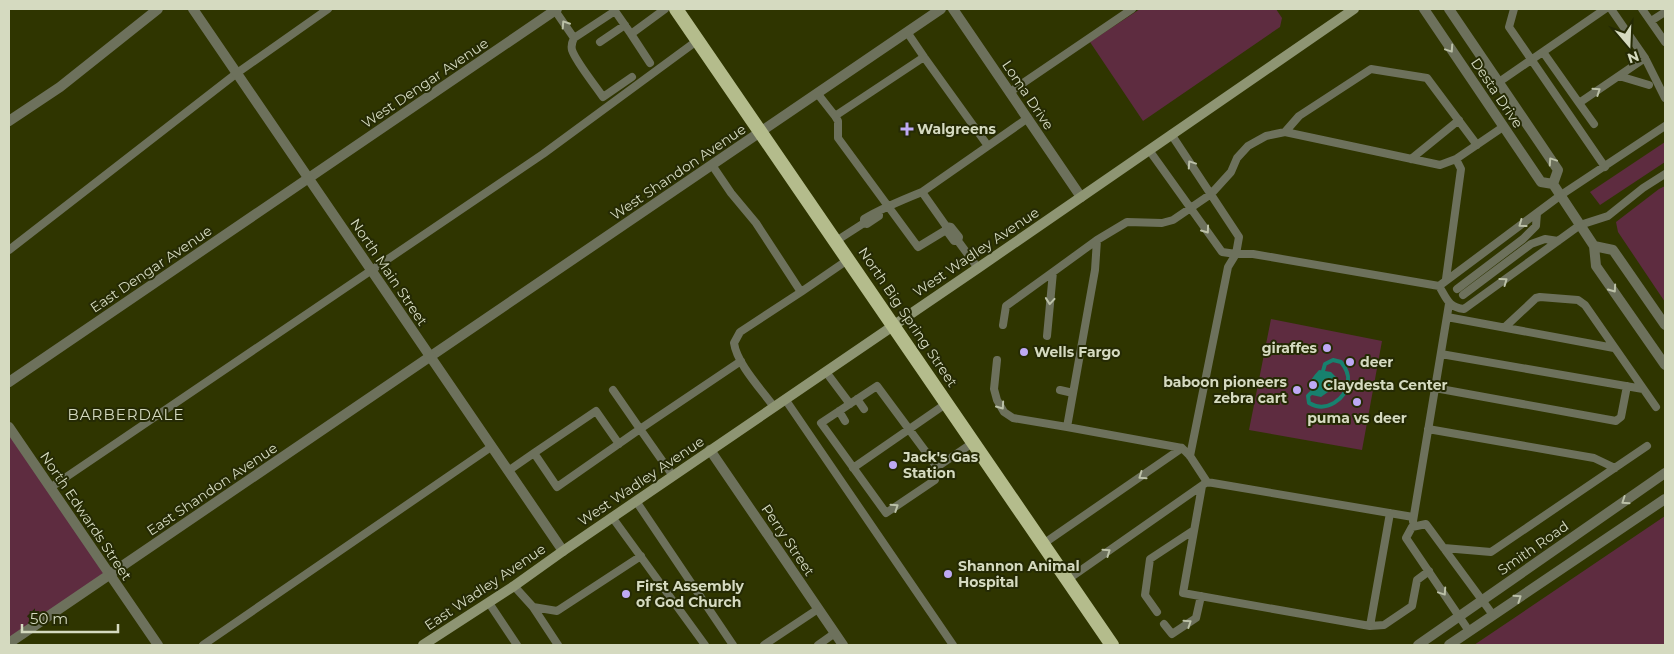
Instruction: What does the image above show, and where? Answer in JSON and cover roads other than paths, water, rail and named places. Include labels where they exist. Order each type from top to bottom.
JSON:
[{"type":"highway","name":"North Big Spring Street","points":[[676,9],[974,442],[1107,643]]},
{"type":"main road","name":"West Wadley Avenue","points":[[563,551],[978,268],[1352,9]]},
{"type":"main road","name":"East Wadley Avenue","points":[[423,645],[514,586],[563,551]]},
{"type":"street","points":[[9,121],[60,87],[158,9]]},
{"type":"street","name":"North Main Street","points":[[193,9],[563,551]]},
{"type":"street","name":"West Dengar Avenue","points":[[309,179],[556,9]]},
{"type":"street","name":"West Shandon Avenue","points":[[430,358],[940,9]]},
{"type":"street","name":"Loma Drive","points":[[952,9],[1081,196]]},
{"type":"street","name":"Desta Drive","points":[[1424,9],[1541,182],[1553,184],[1561,195],[1594,246],[1596,266],[1665,365]]},
{"type":"street","name":"Desta Drive","points":[[1449,9],[1558,170],[1553,184]]},
{"type":"street","name":"East Dengar Avenue","points":[[9,382],[309,179]]},
{"type":"street","points":[[1594,246],[1612,250],[1665,326]]},
{"type":"street","name":"East Shandon Avenue","points":[[9,643],[430,358]]},
{"type":"street","name":"North Edwards Street","points":[[9,427],[158,645]]},
{"type":"street","name":"Perry Street","points":[[710,450],[843,645]]},
{"type":"street","name":"Smith Road","points":[[1418,645],[1665,474]]},
{"type":"street","points":[[1449,645],[1665,499]]},
{"type":"lane","points":[[9,250],[237,73],[328,9]]},
{"type":"lane","points":[[556,9],[574,38]]},
{"type":"lane","points":[[631,34],[665,9]]},
{"type":"lane","points":[[1010,92],[1132,9]]},
{"type":"lane","points":[[1514,9],[1509,28],[1605,167]]},
{"type":"lane","points":[[1499,82],[1605,9]]},
{"type":"lane","points":[[1611,9],[1645,58],[1665,98]]},
{"type":"lane","points":[[1642,9],[1664,37]]},
{"type":"lane","points":[[632,77],[603,97],[572,50],[574,38],[615,10],[650,63]]},
{"type":"lane","points":[[1651,21],[1665,12]]},
{"type":"lane","points":[[600,42],[625,26]]},
{"type":"lane","points":[[907,32],[988,146]]},
{"type":"lane","points":[[50,488],[543,154],[698,40]]},
{"type":"lane","points":[[576,58],[584,52]]},
{"type":"lane","points":[[1543,52],[1594,124]]},
{"type":"lane","points":[[835,116],[924,57]]},
{"type":"lane","points":[[1579,102],[1645,58]]},
{"type":"lane","points":[[1285,132],[1299,116],[1371,69],[1427,78],[1477,145]]},
{"type":"lane","points":[[1619,76],[1649,85]]},
{"type":"lane","points":[[817,93],[838,121],[838,138],[918,247],[946,228],[951,227],[959,237],[958,241],[978,268]]},
{"type":"lane","points":[[836,240],[864,223],[864,219],[876,211],[879,212],[888,206],[922,192],[1028,118]]},
{"type":"lane","points":[[1411,159],[1459,120]]},
{"type":"lane","points":[[1439,286],[1561,195],[1665,126]]},
{"type":"lane","points":[[1003,325],[1006,306],[1097,240],[1127,222],[1162,223],[1173,220],[1211,194],[1231,172],[1237,158],[1248,146],[1266,136],[1285,132],[1440,165],[1456,159],[1503,127]]},
{"type":"lane","points":[[1171,134],[1239,237],[1236,254],[1228,267],[1190,456]]},
{"type":"lane","points":[[1149,150],[1222,252],[1253,254],[1439,286],[1450,304],[1455,308],[1464,309],[1580,225],[1608,216],[1643,188],[1665,174]]},
{"type":"lane","points":[[1446,279],[1461,169],[1456,159]]},
{"type":"lane","points":[[712,165],[731,193],[756,223],[801,292]]},
{"type":"lane","points":[[922,192],[946,228]]},
{"type":"lane","points":[[1537,212],[1536,226],[1545,239]]},
{"type":"lane","points":[[1536,226],[1460,292],[1531,244],[1545,239],[1558,241]]},
{"type":"lane","points":[[1067,427],[1095,270],[1097,240]]},
{"type":"lane","points":[[774,407],[741,360],[735,350],[734,342],[740,332],[849,259]]},
{"type":"lane","points":[[1047,336],[1052,272]]},
{"type":"lane","points":[[1505,326],[1536,298],[1578,300],[1585,306],[1656,407]]},
{"type":"lane","points":[[1450,304],[1412,527],[1406,538],[1469,631]]},
{"type":"lane","points":[[1447,317],[1505,326],[1614,348]]},
{"type":"lane","points":[[1441,354],[1643,389]]},
{"type":"lane","points":[[534,453],[557,487],[741,360]]},
{"type":"lane","points":[[997,360],[994,390],[996,400],[1004,412],[1013,418],[1182,448],[1190,456],[1204,484],[1182,593],[1370,626],[1384,625],[1412,606],[1418,580],[1429,572]]},
{"type":"lane","points":[[826,372],[853,402],[864,409]]},
{"type":"lane","points":[[938,467],[877,386],[821,423],[886,513],[935,480],[938,467],[974,442]]},
{"type":"lane","points":[[1435,388],[1616,421],[1621,417],[1627,386]]},
{"type":"lane","points":[[613,390],[673,476]]},
{"type":"lane","points":[[1060,390],[1073,393]]},
{"type":"lane","points":[[785,399],[953,645]]},
{"type":"lane","points":[[853,468],[947,403]]},
{"type":"lane","points":[[508,471],[596,411],[619,444]]},
{"type":"lane","points":[[838,412],[846,421]]},
{"type":"lane","points":[[1428,430],[1594,458],[1615,468]]},
{"type":"lane","points":[[884,437],[889,444]]},
{"type":"lane","points":[[203,645],[491,446]]},
{"type":"lane","points":[[1444,548],[1491,552],[1647,446]]},
{"type":"lane","points":[[1043,544],[1182,448]]},
{"type":"lane","points":[[866,449],[871,456]]},
{"type":"lane","points":[[1067,580],[1204,484],[1413,517]]},
{"type":"lane","points":[[636,501],[733,645]]},
{"type":"lane","points":[[1370,626],[1390,513]]},
{"type":"lane","points":[[612,517],[705,645]]},
{"type":"lane","points":[[1412,527],[1426,524],[1493,615]]},
{"type":"lane","points":[[1157,612],[1145,595],[1150,559],[1194,530]]},
{"type":"lane","points":[[533,607],[557,611],[641,556]]},
{"type":"lane","points":[[514,586],[533,607],[558,645]]},
{"type":"lane","points":[[1164,624],[1172,634],[1196,618],[1201,596]]},
{"type":"lane","points":[[489,602],[517,645]]},
{"type":"lane","points":[[764,645],[818,609]]},
{"type":"lane","points":[[818,645],[835,633]]},
{"type":"water","points":[[1319,370],[1331,372],[1337,378],[1335,387],[1321,397],[1312,395],[1310,391],[1312,379]]},
{"type":"waterway","points":[[1311,393],[1308,396],[1309,403],[1315,406],[1334,403],[1343,394],[1348,378],[1341,362],[1333,360],[1325,364],[1323,371]]},
{"type":"place","name":"Walgreens","points":[[907,129]]},
{"type":"place","name":"giraffes","points":[[1327,348]]},
{"type":"place","name":"Wells Fargo","points":[[1024,352]]},
{"type":"place","name":"deer","points":[[1350,362]]},
{"type":"place","name":"Claydesta Center","points":[[1313,385]]},
{"type":"place","name":"baboon pioneers zebra cart","points":[[1297,390]]},
{"type":"place","name":"puma vs deer","points":[[1357,402]]},
{"type":"place","name":"Jack's Gas Station","points":[[893,465]]},
{"type":"place","name":"Shannon Animal Hospital","points":[[948,574]]},
{"type":"place","name":"First Assembly of God Church","points":[[626,594]]},
{"type":"district","name":"BARBERDALE","points":[[126,415]]}]
